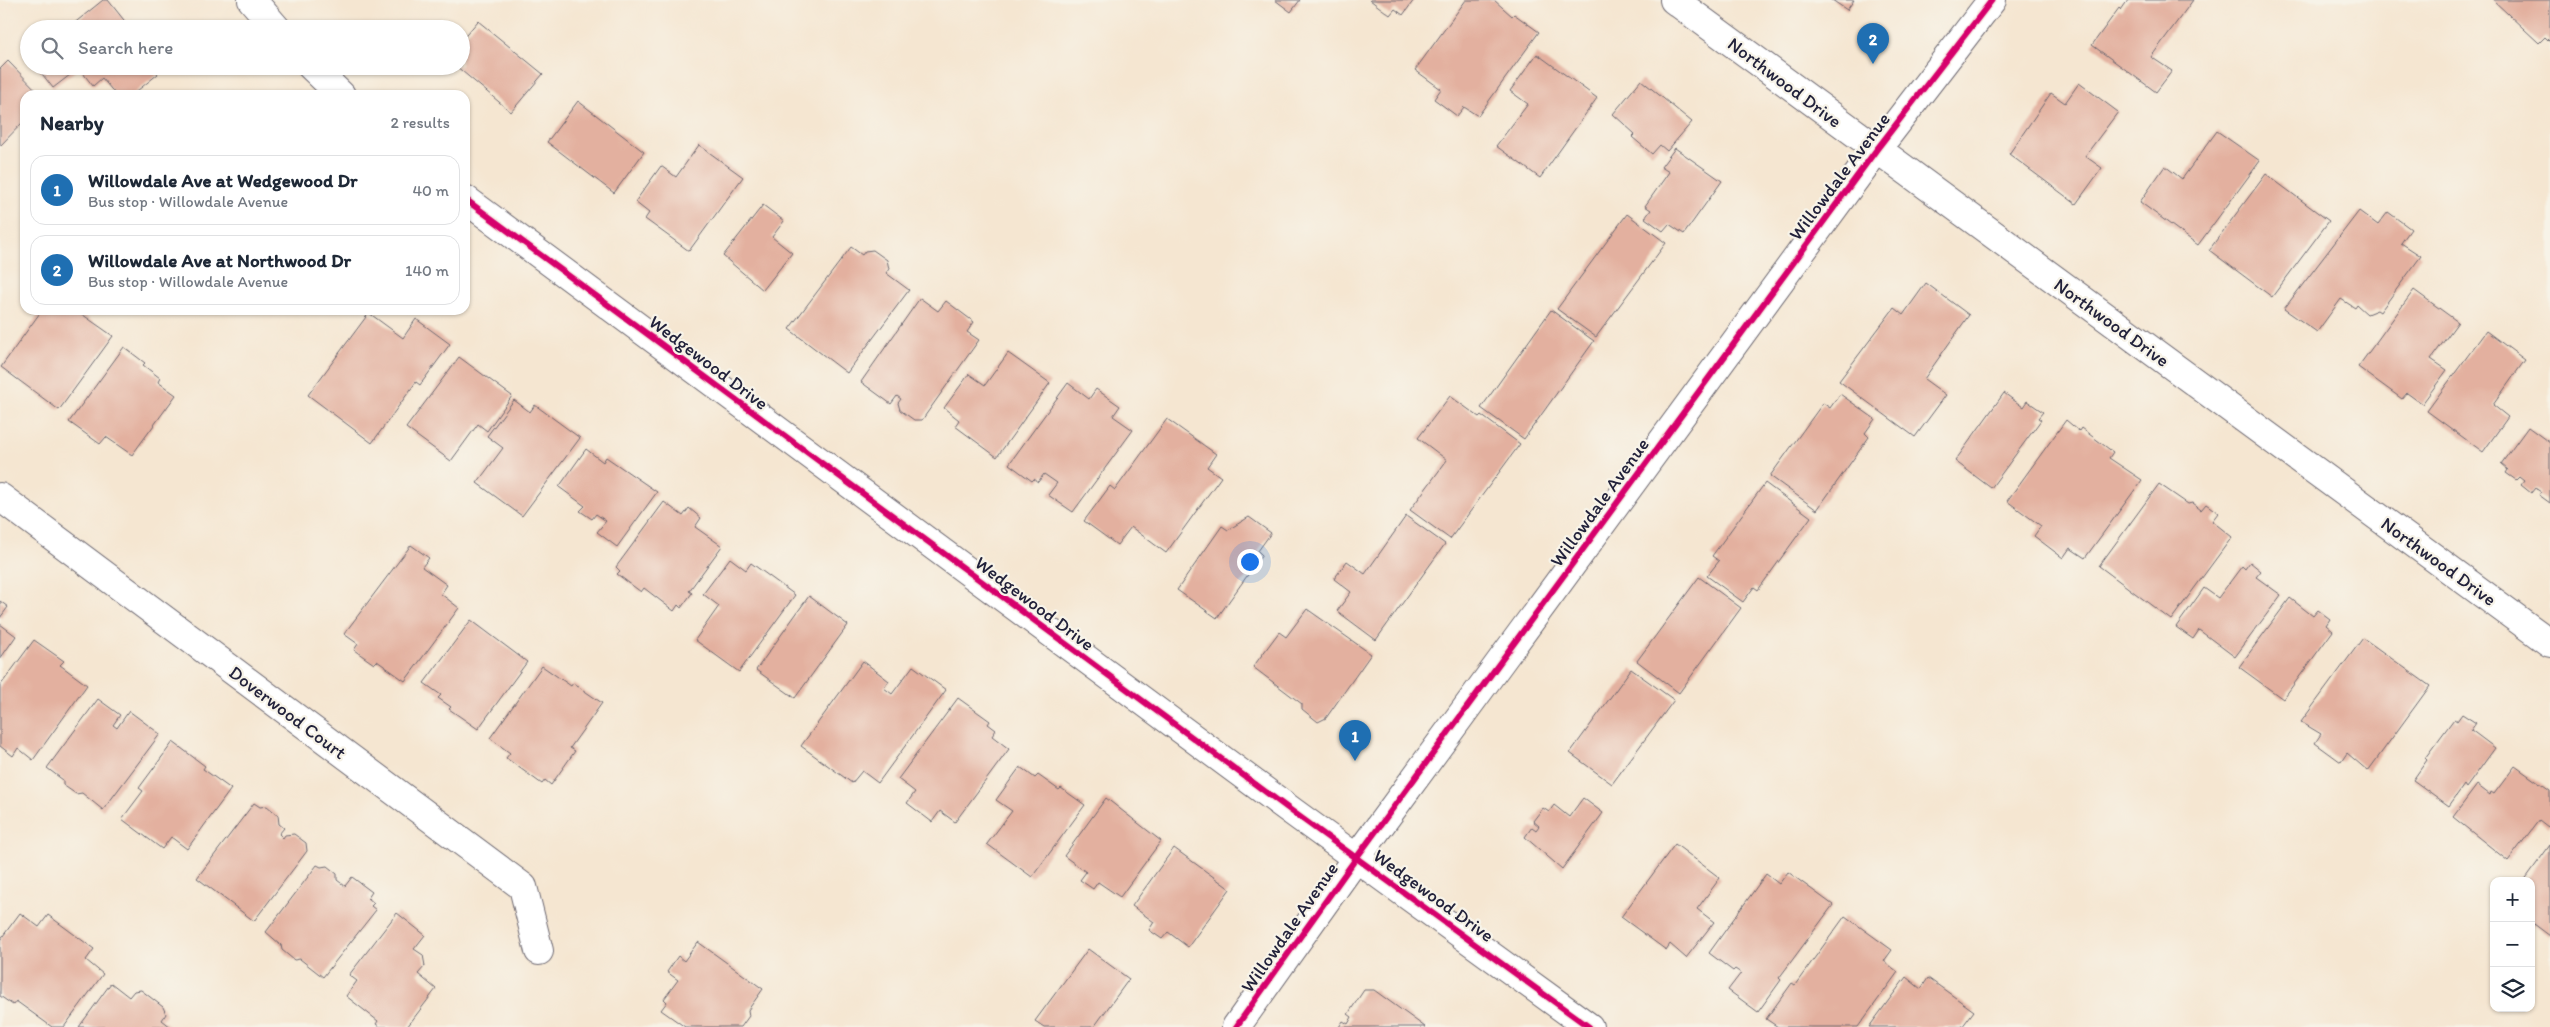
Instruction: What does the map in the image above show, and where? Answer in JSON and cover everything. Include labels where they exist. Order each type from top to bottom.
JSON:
[{"type":"street","points":[[252,0],[269,20]]},
{"type":"street","name":"Northwood Drive","points":[[1674,0],[2550,643]]},
{"type":"street","name":"Willowdale Avenue","points":[[1236,1027],[1357,857],[1877,149],[1992,0]]},
{"type":"street","points":[[321,75],[336,90]]},
{"type":"street","name":"Wedgewood Drive","points":[[470,203],[1268,795],[1357,857],[1589,1027]]},
{"type":"street","name":"Doverwood Court","points":[[0,498],[523,887],[539,951]]},
{"type":"building","points":[[103,0],[108,0],[124,20],[78,20]]},
{"type":"building","points":[[1275,0],[1300,0],[1291,12]]},
{"type":"building","points":[[1370,0],[1414,0],[1403,15],[1395,9],[1390,15]]},
{"type":"building","points":[[1466,0],[1494,0],[1512,16],[1514,14],[1539,32],[1478,116],[1464,107],[1457,116],[1434,99],[1441,89],[1415,70]]},
{"type":"building","points":[[1832,0],[1854,0],[1847,10]]},
{"type":"building","points":[[2128,0],[2193,0],[2151,57],[2172,71],[2156,92],[2092,45],[2119,8],[2121,10]]},
{"type":"building","points":[[2493,0],[2550,0],[2550,42],[2545,37],[2539,43]]},
{"type":"building","points":[[478,21],[543,74],[511,112],[467,75],[470,75],[470,30]]},
{"type":"building","points":[[1537,54],[1597,98],[1540,178],[1496,146],[1528,104],[1510,91]]},
{"type":"building","points":[[8,61],[36,90],[20,90],[20,125],[0,146],[0,69]]},
{"type":"building","points":[[43,75],[70,75],[53,88]]},
{"type":"building","points":[[84,75],[157,75],[138,90],[112,90],[102,78],[93,86]]},
{"type":"building","points":[[1641,80],[1692,122],[1667,151],[1660,145],[1652,154],[1632,137],[1635,134],[1613,114]]},
{"type":"building","points":[[2079,83],[2118,112],[2085,156],[2102,168],[2076,204],[2009,154],[2051,93],[2065,103]]},
{"type":"building","points":[[578,101],[644,152],[614,193],[547,142]]},
{"type":"building","points":[[2217,131],[2260,161],[2198,245],[2140,202],[2165,166],[2182,179]]},
{"type":"building","points":[[699,145],[743,177],[689,251],[645,219],[649,213],[635,202],[661,166],[676,177]]},
{"type":"building","points":[[1675,148],[1722,181],[1684,234],[1669,224],[1663,231],[1645,218],[1651,210],[1645,206],[1669,172],[1661,167]]},
{"type":"building","points":[[2266,174],[2329,221],[2272,297],[2209,250]]},
{"type":"building","points":[[763,205],[784,221],[772,237],[792,253],[763,290],[723,256]]},
{"type":"building","points":[[2359,211],[2378,225],[2388,212],[2411,229],[2401,243],[2421,256],[2380,312],[2377,310],[2367,314],[2357,305],[2355,308],[2341,299],[2317,332],[2284,309]]},
{"type":"building","points":[[1627,214],[1666,243],[1596,337],[1557,309]]},
{"type":"building","points":[[851,247],[862,255],[865,251],[873,250],[887,260],[889,269],[886,273],[909,290],[847,373],[789,329]]},
{"type":"building","points":[[1926,283],[1969,315],[1924,379],[1946,395],[1915,437],[1839,381],[1894,308],[1903,315]]},
{"type":"building","points":[[2414,290],[2458,322],[2431,359],[2447,370],[2422,404],[2407,393],[2402,399],[2358,367]]},
{"type":"building","points":[[920,298],[938,311],[946,301],[974,322],[967,332],[979,340],[922,420],[914,420],[900,410],[898,403],[901,399],[897,396],[891,404],[861,382]]},
{"type":"building","points":[[1551,310],[1594,341],[1524,439],[1481,408]]},
{"type":"building","points":[[38,315],[83,315],[113,336],[59,410],[1,367]]},
{"type":"building","points":[[368,315],[372,315],[403,338],[416,319],[450,344],[420,385],[416,382],[372,443],[308,395]]},
{"type":"building","points":[[2486,331],[2525,360],[2493,405],[2508,417],[2483,452],[2427,411]]},
{"type":"building","points":[[124,347],[145,363],[143,365],[160,378],[158,382],[176,395],[132,455],[106,437],[100,444],[69,422]]},
{"type":"building","points":[[1008,353],[1050,383],[997,457],[955,426],[959,420],[944,408],[969,374],[985,385]]},
{"type":"building","points":[[459,357],[512,396],[487,431],[478,424],[451,461],[406,428]]},
{"type":"building","points":[[1068,383],[1089,399],[1096,389],[1120,406],[1113,416],[1133,430],[1073,512],[1048,495],[1057,483],[1044,474],[1038,482],[1034,479],[1032,481],[1009,464]]},
{"type":"building","points":[[2004,393],[2023,407],[2027,401],[2043,412],[2038,418],[2041,420],[1991,488],[1955,461]]},
{"type":"building","points":[[1840,394],[1875,419],[1865,433],[1869,437],[1817,510],[1770,476],[1823,403],[1830,408]]},
{"type":"building","points":[[1450,396],[1479,417],[1481,415],[1520,444],[1450,539],[1410,510],[1447,460],[1418,438]]},
{"type":"building","points":[[514,400],[530,412],[535,405],[580,438],[522,516],[477,483],[503,448],[487,436]]},
{"type":"building","points":[[1167,419],[1216,454],[1207,467],[1221,477],[1166,553],[1131,527],[1117,545],[1084,521],[1110,486],[1115,490]]},
{"type":"building","points":[[2066,420],[2079,431],[2081,428],[2113,452],[2109,458],[2142,480],[2085,558],[2070,548],[2063,558],[2034,536],[2041,526],[2007,501]]},
{"type":"building","points":[[2528,427],[2550,443],[2550,503],[2539,495],[2541,492],[2535,488],[2531,493],[2521,485],[2524,481],[2519,477],[2516,480],[2506,473],[2508,470],[2501,464]]},
{"type":"building","points":[[586,449],[603,462],[606,457],[657,492],[617,547],[597,532],[606,521],[596,514],[592,519],[580,511],[585,506],[559,487]]},
{"type":"building","points":[[1765,483],[1811,517],[1758,590],[1754,587],[1743,602],[1707,576],[1719,561],[1712,556]]},
{"type":"building","points":[[2159,484],[2188,504],[2192,503],[2201,510],[2206,504],[2213,509],[2218,513],[2212,521],[2232,537],[2171,620],[2099,566]]},
{"type":"building","points":[[664,502],[683,516],[689,508],[701,518],[695,527],[722,546],[689,591],[692,593],[681,608],[678,605],[674,611],[644,588],[641,592],[617,574],[620,571],[616,567]]},
{"type":"building","points":[[1406,516],[1445,544],[1376,640],[1337,611],[1351,592],[1334,579],[1347,561],[1365,574]]},
{"type":"building","points":[[1249,517],[1271,533],[1258,551],[1262,555],[1217,618],[1177,590],[1222,526],[1228,530]]},
{"type":"building","points":[[411,545],[429,558],[422,567],[447,585],[441,594],[459,608],[405,681],[377,661],[374,664],[354,650],[358,644],[344,634]]},
{"type":"building","points":[[730,558],[746,570],[751,563],[795,595],[739,672],[695,640],[719,606],[703,594]]},
{"type":"building","points":[[2250,562],[2261,571],[2256,577],[2281,595],[2235,657],[2199,630],[2193,639],[2176,627],[2204,588],[2218,598],[2242,566],[2245,569]]},
{"type":"building","points":[[1699,577],[1741,608],[1679,693],[1637,661]]},
{"type":"building","points":[[809,596],[848,625],[795,698],[756,670]]},
{"type":"building","points":[[2290,598],[2313,616],[2318,610],[2330,619],[2326,625],[2333,631],[2283,699],[2239,667]]},
{"type":"building","points":[[0,601],[8,607],[0,618]]},
{"type":"building","points":[[1307,609],[1371,654],[1326,718],[1318,722],[1302,709],[1302,704],[1253,667],[1279,632],[1286,637]]},
{"type":"building","points":[[471,620],[527,662],[478,729],[449,709],[451,707],[438,698],[441,695],[424,683]]},
{"type":"building","points":[[0,624],[16,636],[0,659]]},
{"type":"building","points":[[2363,638],[2430,686],[2368,771],[2347,753],[2341,762],[2315,743],[2321,734],[2301,722]]},
{"type":"building","points":[[34,640],[64,661],[60,665],[87,685],[33,760],[18,748],[13,756],[0,746],[0,686]]},
{"type":"building","points":[[863,661],[889,681],[884,688],[892,694],[913,666],[946,690],[878,783],[862,771],[852,783],[801,746]]},
{"type":"building","points":[[542,666],[571,686],[573,683],[602,703],[570,748],[575,751],[551,785],[545,780],[542,784],[506,758],[510,753],[490,738]]},
{"type":"building","points":[[1631,669],[1674,700],[1612,784],[1570,753]]},
{"type":"building","points":[[958,698],[990,721],[988,724],[996,730],[992,736],[1009,749],[955,822],[940,811],[932,822],[907,803],[915,792],[898,779]]},
{"type":"building","points":[[98,699],[120,715],[113,725],[117,728],[129,711],[160,734],[103,810],[82,793],[76,794],[63,785],[63,780],[47,768]]},
{"type":"building","points":[[2462,714],[2476,723],[2471,730],[2495,748],[2466,788],[2464,785],[2449,806],[2413,780],[2427,760],[2425,758],[2454,719],[2457,721]]},
{"type":"building","points":[[173,742],[205,766],[203,769],[231,789],[187,849],[171,837],[162,849],[122,819],[143,791],[139,788]]},
{"type":"building","points":[[2515,766],[2550,791],[2550,824],[2548,827],[2539,820],[2508,861],[2453,817],[2477,785],[2490,795],[2491,792],[2494,794]]},
{"type":"building","points":[[1020,767],[1035,778],[1038,775],[1059,790],[1061,788],[1085,805],[1032,877],[987,844],[1012,811],[996,800]]},
{"type":"building","points":[[1106,798],[1161,841],[1120,897],[1098,882],[1093,889],[1080,880],[1086,872],[1064,856]]},
{"type":"building","points":[[1583,798],[1603,813],[1562,869],[1525,837],[1532,827],[1536,830],[1539,826],[1533,821],[1543,808],[1549,812],[1554,805],[1569,817]]},
{"type":"building","points":[[254,803],[260,807],[267,806],[278,815],[279,824],[284,828],[279,834],[283,838],[285,835],[294,834],[306,843],[307,851],[254,921],[197,878]]},
{"type":"building","points":[[1675,844],[1720,878],[1697,909],[1714,922],[1686,958],[1670,944],[1666,950],[1621,917]]},
{"type":"building","points":[[2550,845],[2550,936],[2535,925],[2535,877],[2527,877]]},
{"type":"building","points":[[1174,848],[1230,889],[1188,947],[1168,932],[1162,939],[1149,930],[1154,922],[1132,906]]},
{"type":"building","points":[[317,865],[321,867],[327,866],[337,874],[337,880],[345,886],[352,877],[372,892],[368,898],[374,903],[371,906],[376,910],[323,977],[300,959],[294,960],[266,932]]},
{"type":"building","points":[[1788,872],[1833,905],[1779,978],[1781,980],[1758,1012],[1728,990],[1741,973],[1735,969],[1733,971],[1709,953],[1766,874],[1779,884]]},
{"type":"building","points":[[20,913],[39,927],[48,915],[94,949],[86,960],[103,974],[64,1027],[52,1027],[16,1001],[13,1005],[0,996],[0,940]]},
{"type":"building","points":[[397,913],[425,935],[414,949],[423,955],[425,966],[418,974],[436,989],[407,1027],[380,1027],[376,1024],[378,1021],[346,996],[357,981],[349,975]]},
{"type":"building","points":[[1845,916],[1892,950],[1884,961],[1898,972],[1858,1027],[1778,1027],[1766,1019],[1792,983],[1795,985]]},
{"type":"building","points":[[698,942],[763,989],[748,1010],[749,1016],[741,1027],[685,1027],[661,1010],[667,1002],[664,999],[678,980],[667,972],[678,956],[684,961]]},
{"type":"building","points":[[1088,949],[1129,979],[1094,1027],[1044,1027],[1035,1021]]},
{"type":"building","points":[[1906,977],[1921,989],[1928,978],[1974,1011],[1962,1027],[1869,1027]]},
{"type":"building","points":[[111,983],[129,997],[134,991],[141,990],[163,1007],[166,1014],[162,1020],[171,1027],[79,1027]]},
{"type":"building","points":[[1364,990],[1374,990],[1425,1027],[1339,1027],[1343,1021],[1348,1024],[1352,1017],[1348,1014]]},
{"type":"cycle path","points":[[1236,1027],[1357,857],[1877,149],[1992,0]]},
{"type":"cycle path","points":[[470,203],[1293,812],[1589,1027]]},
{"type":"place","name":"Willowdale Ave at Northwood Dr","points":[[1873,64]]},
{"type":"place","name":"Willowdale Ave at Wedgewood Dr","points":[[1355,761]]}]
